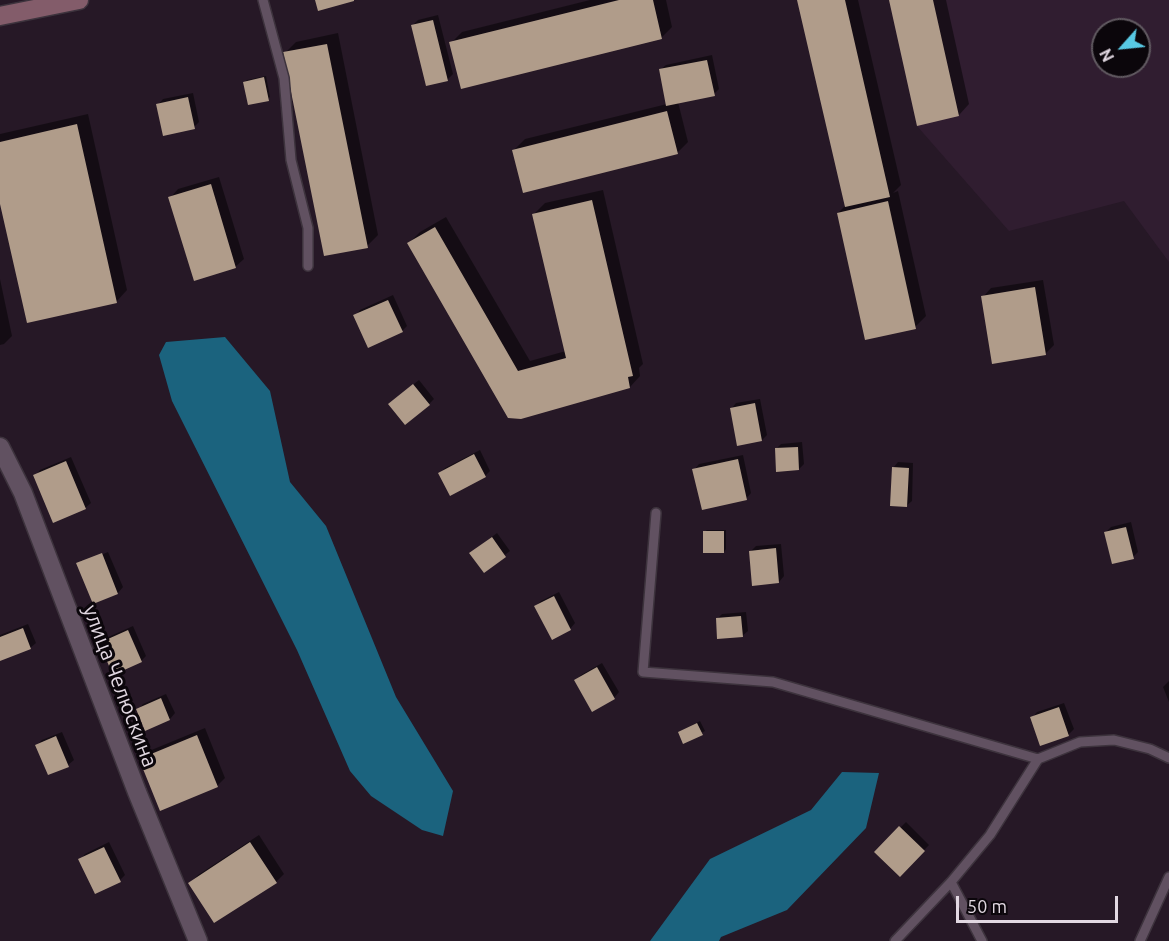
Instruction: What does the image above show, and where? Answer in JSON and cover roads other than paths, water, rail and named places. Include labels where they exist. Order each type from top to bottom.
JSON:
[{"type":"main road","points":[[0,16],[79,0]]},
{"type":"street","name":"улица Челюскина","points":[[0,447],[23,493],[136,792],[198,941]]},
{"type":"lane","points":[[263,0],[284,78],[291,160],[308,228],[308,266]]},
{"type":"lane","points":[[656,513],[644,672],[773,682],[1038,759]]},
{"type":"lane","points":[[895,941],[951,882],[990,835],[1038,759],[1080,742],[1114,740],[1150,748],[1169,758]]},
{"type":"lane","points":[[1140,941],[1169,876]]},
{"type":"lane","points":[[951,882],[982,941]]},
{"type":"water","points":[[225,337],[270,391],[290,482],[326,526],[396,697],[453,791],[443,836],[422,830],[371,796],[350,771],[297,650],[172,401],[159,355],[166,342]]},
{"type":"water","points":[[842,772],[879,773],[866,828],[787,910],[721,937],[719,941],[650,941],[710,859],[811,810]]}]
